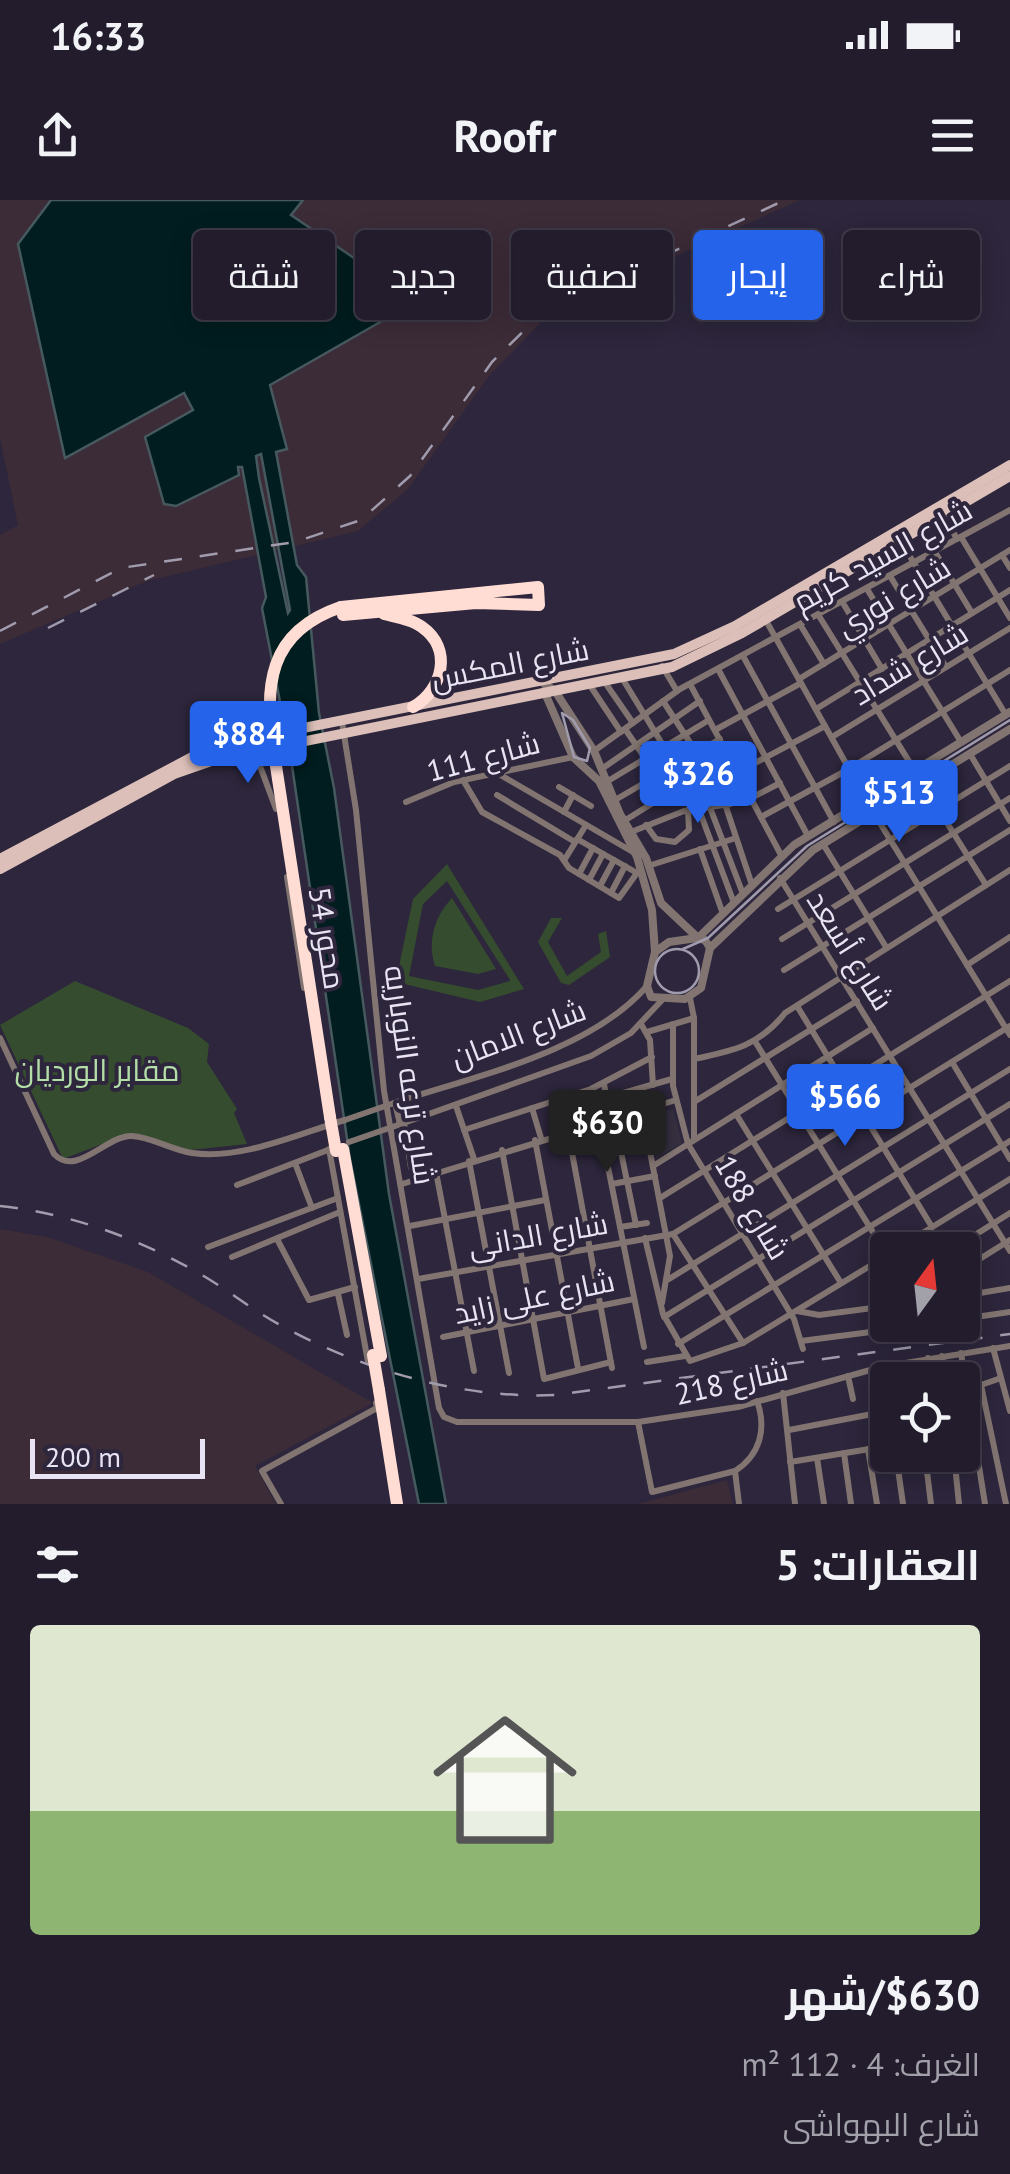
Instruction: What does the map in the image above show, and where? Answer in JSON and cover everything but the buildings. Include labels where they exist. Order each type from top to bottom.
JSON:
[{"type":"highway","name":"محور 54","points":[[342,611],[476,603],[539,606],[538,587],[342,611],[310,632],[284,664],[276,702],[279,746],[339,1148],[401,1504]]},
{"type":"highway","points":[[372,611],[415,622],[438,647],[438,681],[428,697],[413,707]]},
{"type":"main road","name":"شارع المكس","points":[[763,615],[1010,465]]},
{"type":"main road","name":"شارع المكس","points":[[0,870],[214,746],[279,746],[337,722],[477,695],[589,684],[662,664],[763,615],[1010,476]]},
{"type":"main road","name":"شارع المكس","points":[[0,860],[185,769],[254,750],[480,707],[662,664]]},
{"type":"main road","points":[[477,695],[480,707]]},
{"type":"street","name":"شارع السيد كريم","points":[[594,751],[677,691],[1009,511]]},
{"type":"street","points":[[943,514],[1010,618]]},
{"type":"street","points":[[655,952],[669,942],[698,937],[782,855],[808,836],[1008,713],[900,539]]},
{"type":"street","name":"شارع نوري","points":[[715,730],[1010,550]]},
{"type":"street","points":[[935,552],[972,614]]},
{"type":"street","points":[[1002,555],[1010,568]]},
{"type":"street","points":[[890,576],[946,667]]},
{"type":"street","points":[[868,589],[962,742]]},
{"type":"street","points":[[816,709],[1010,590]]},
{"type":"street","points":[[843,602],[882,669]]},
{"type":"street","points":[[670,1234],[1009,1030],[890,840],[763,615]]},
{"type":"street","points":[[819,616],[916,771]]},
{"type":"street","points":[[801,626],[824,664]]},
{"type":"street","name":"شارع شداد","points":[[831,737],[1010,628]]},
{"type":"street","points":[[744,656],[834,822]]},
{"type":"street","points":[[662,664],[677,691]]},
{"type":"street","points":[[718,669],[808,836]]},
{"type":"street","points":[[761,817],[849,769],[1010,670]]},
{"type":"street","points":[[622,678],[724,842],[743,894]]},
{"type":"street","points":[[604,681],[633,723]]},
{"type":"street","points":[[589,684],[645,758]]},
{"type":"street","points":[[690,684],[782,855]]},
{"type":"street","points":[[548,688],[594,751],[648,866],[654,900],[655,952],[647,986],[651,997],[663,999],[690,998],[706,979],[710,948],[780,878],[823,844],[1010,729]]},
{"type":"street","points":[[548,688],[575,760],[599,782],[636,854],[641,876],[654,900],[710,948]]},
{"type":"street","points":[[663,700],[728,804],[752,886]]},
{"type":"street","points":[[602,768],[700,701]]},
{"type":"street","points":[[608,781],[710,720]]},
{"type":"street","name":"شارع ترعه النوباريه","points":[[337,722],[384,1091],[438,1408],[444,1418],[457,1422]]},
{"type":"street","points":[[720,788],[825,726]]},
{"type":"street","points":[[614,800],[720,739]]},
{"type":"street","points":[[276,809],[279,746]]},
{"type":"street","points":[[254,750],[276,809],[311,1032]]},
{"type":"street","points":[[575,760],[588,761],[594,751]]},
{"type":"street","points":[[970,754],[1010,821]]},
{"type":"street","points":[[624,821],[728,756]]},
{"type":"street","name":"شارع 111","points":[[406,802],[463,780],[575,760]]},
{"type":"street","points":[[778,909],[1010,766]]},
{"type":"street","points":[[496,773],[636,854]]},
{"type":"street","points":[[463,780],[482,812],[564,860],[610,893],[622,898],[641,876]]},
{"type":"street","points":[[631,832],[688,810],[728,804],[780,783]]},
{"type":"street","points":[[922,783],[986,885]]},
{"type":"street","points":[[559,787],[592,806]]},
{"type":"street","points":[[497,795],[641,876]]},
{"type":"street","points":[[564,812],[573,795]]},
{"type":"street","points":[[782,939],[1010,798]]},
{"type":"street","points":[[703,806],[734,903]]},
{"type":"street","points":[[646,825],[656,838],[675,842],[689,830],[688,810]]},
{"type":"street","points":[[564,860],[586,825]]},
{"type":"street","points":[[784,970],[1010,830]]},
{"type":"street","points":[[648,866],[736,838]]},
{"type":"street","points":[[823,844],[886,947]]},
{"type":"street","points":[[579,874],[593,848]]},
{"type":"street","points":[[700,850],[723,914]]},
{"type":"street","points":[[590,880],[603,854]]},
{"type":"street","points":[[600,886],[614,860]]},
{"type":"street","points":[[610,893],[625,866]]},
{"type":"street","points":[[694,1059],[756,1042],[796,1006],[1010,870]]},
{"type":"street","name":"شارع أسعد","points":[[780,878],[1009,1245]]},
{"type":"street","points":[[967,965],[1010,937]]},
{"type":"street","points":[[660,1198],[1010,980]]},
{"type":"street","name":"شارع الامان","points":[[0,1038],[54,1154],[67,1163],[131,1136],[191,1153],[221,1154],[395,1103],[577,1038],[624,1011],[647,986]]},
{"type":"street","points":[[690,998],[694,1018],[691,1142]]},
{"type":"street","name":"شارع الامان","points":[[236,1185],[591,1056],[641,1024],[663,999]]},
{"type":"street","points":[[694,1102],[857,1002]]},
{"type":"street","points":[[796,1006],[932,1227]]},
{"type":"street","points":[[647,1032],[694,1018]]},
{"type":"street","points":[[641,1024],[647,1032],[652,1057],[653,1085]]},
{"type":"street","name":"شارع 188","points":[[672,1024],[672,1080],[691,1142],[704,1170],[793,1312],[802,1345],[870,1334]]},
{"type":"street","points":[[653,1166],[873,1028]]},
{"type":"street","points":[[756,1042],[872,1232]]},
{"type":"street","points":[[464,1130],[604,1084],[652,1057]]},
{"type":"street","points":[[952,1062],[1010,1159]]},
{"type":"street","points":[[669,1280],[1010,1069]]},
{"type":"street","points":[[606,1098],[672,1080]]},
{"type":"street","points":[[604,1084],[636,1225]]},
{"type":"street","points":[[402,1184],[502,1150],[676,1100]]},
{"type":"street","points":[[395,1103],[412,1168]]},
{"type":"street","points":[[664,1317],[1010,1104]]},
{"type":"street","points":[[456,1106],[472,1160],[509,1373]]},
{"type":"street","points":[[532,1108],[545,1200],[578,1368]]},
{"type":"street","points":[[642,1110],[670,1234],[669,1280],[662,1303]]},
{"type":"street","points":[[736,1114],[841,1283]]},
{"type":"street","points":[[599,1122],[644,1347]]},
{"type":"street","points":[[502,1150],[543,1376],[549,1380],[578,1368],[611,1365],[568,1131]]},
{"type":"street","points":[[604,1148],[648,1140]]},
{"type":"street","points":[[678,1344],[1010,1140]]},
{"type":"street","points":[[280,1504],[262,1471],[377,1408],[340,1212],[339,1148]]},
{"type":"street","points":[[296,1162],[312,1208]]},
{"type":"street","points":[[436,1172],[474,1371]]},
{"type":"street","points":[[612,1184],[655,1176]]},
{"type":"street","points":[[924,1232],[1010,1179]]},
{"type":"street","points":[[208,1248],[338,1198]]},
{"type":"street","points":[[410,1226],[545,1200]]},
{"type":"street","points":[[232,1257],[340,1212]]},
{"type":"street","points":[[980,1232],[1010,1213]]},
{"type":"street","points":[[620,1227],[647,1223]]},
{"type":"street","points":[[670,1234],[743,1343]]},
{"type":"street","name":"شارع الدانى","points":[[418,1279],[670,1234]]},
{"type":"street","points":[[646,1238],[664,1317],[688,1358]]},
{"type":"street","points":[[277,1239],[309,1300],[355,1287]]},
{"type":"street","points":[[980,1260],[1009,1245]]},
{"type":"street","points":[[647,1362],[688,1358],[743,1343],[870,1266]]},
{"type":"street","points":[[980,1293],[1010,1288]]},
{"type":"street","points":[[338,1294],[347,1335]]},
{"type":"street","name":"شارع على زايد","points":[[443,1338],[634,1298]]},
{"type":"street","points":[[793,1312],[818,1314],[870,1308]]},
{"type":"street","points":[[980,1316],[1010,1312]]},
{"type":"street","name":"شارع 218","points":[[907,1362],[1010,1346]]},
{"type":"street","points":[[994,1348],[1010,1411]]},
{"type":"street","points":[[961,1353],[963,1362]]},
{"type":"street","points":[[942,1356],[943,1362]]},
{"type":"street","points":[[928,1358],[928,1362]]},
{"type":"street","name":"شارع 218","points":[[457,1422],[638,1422],[757,1401],[870,1370]]},
{"type":"street","points":[[848,1376],[853,1399]]},
{"type":"street","points":[[1002,1378],[981,1385],[1006,1504]]},
{"type":"street","points":[[783,1393],[795,1504]]},
{"type":"street","points":[[638,1422],[652,1492],[734,1471],[751,1458],[760,1440],[763,1421],[757,1401]]},
{"type":"street","points":[[788,1430],[870,1412]]},
{"type":"street","points":[[790,1462],[868,1449],[877,1504]]},
{"type":"street","points":[[844,1453],[851,1504]]},
{"type":"street","points":[[817,1458],[824,1504]]},
{"type":"street","points":[[980,1466],[985,1504]]},
{"type":"street","points":[[734,1471],[739,1504]]},
{"type":"street","points":[[898,1472],[903,1504]]},
{"type":"street","points":[[926,1472],[930,1504]]},
{"type":"street","points":[[956,1472],[959,1504]]},
{"type":"shaded area","points":[[0,200],[51,200],[18,244],[65,457],[184,393],[193,410],[175,506],[238,475],[237,467],[256,455],[277,456],[276,451],[287,448],[270,385],[383,320],[491,320],[491,230],[355,230],[355,259],[335,245],[335,230],[313,230],[291,215],[303,200],[800,200],[733,230],[693,230],[693,248],[673,257],[673,230],[511,230],[511,320],[544,320],[489,376],[408,489],[358,531],[147,581],[0,644],[0,535],[18,525],[0,438]]},
{"type":"shaded area","points":[[51,200],[303,200],[291,215],[313,230],[193,230],[193,320],[335,320],[335,245],[355,259],[355,320],[384,320],[270,385],[287,449],[276,452],[297,565],[306,577],[319,713],[334,788],[389,1194],[446,1504],[419,1504],[350,1159],[291,759],[262,608],[266,597],[242,467],[238,467],[239,475],[176,506],[164,504],[145,437],[193,410],[184,393],[65,458],[18,244]],"holes":[[[261,454],[288,613],[259,478],[256,456]]]},
{"type":"shaded area","points":[[673,1109],[682,1143],[656,1159],[647,1116]]},
{"type":"shaded area","points":[[0,1229],[47,1237],[148,1272],[373,1403],[255,1466],[276,1504],[0,1504]]},
{"type":"shaded area","points":[[727,1480],[733,1504],[637,1504],[653,1500]]},
{"type":"green space","points":[[447,864],[524,989],[480,1002],[400,983],[398,971],[413,899]],"holes":[[[447,881],[510,981],[478,990],[409,976],[423,904]]]},
{"type":"green space","points":[[452,898],[496,969],[478,974],[435,966],[434,930]]},
{"type":"green space","points":[[551,918],[562,918],[548,942],[567,976],[601,952],[598,934],[606,931],[610,957],[569,985],[561,983],[538,942]]},
{"type":"green space","name":"مقابر الورديان","points":[[75,981],[188,1028],[209,1044],[207,1062],[237,1109],[234,1113],[247,1144],[190,1150],[131,1133],[63,1159],[0,1025]]},
{"type":"tram line","points":[[562,713],[573,720],[590,748],[587,761],[574,757],[562,713]]},
{"type":"tram line","points":[[683,949],[708,938],[807,846],[1010,720]]},
{"type":"tram line","points":[[677,949],[693,955],[699,971],[693,987],[677,993],[661,987],[655,971],[661,955],[677,949]]},
{"type":"railway","points":[[0,631],[121,568],[295,542],[361,520],[410,476],[492,362],[544,311],[785,200]]},
{"type":"railway","points":[[48,628],[154,575]]},
{"type":"railway","points":[[0,1206],[55,1215],[133,1241],[207,1278],[284,1327],[348,1357],[415,1379],[485,1392],[555,1395],[1010,1334]]}]
